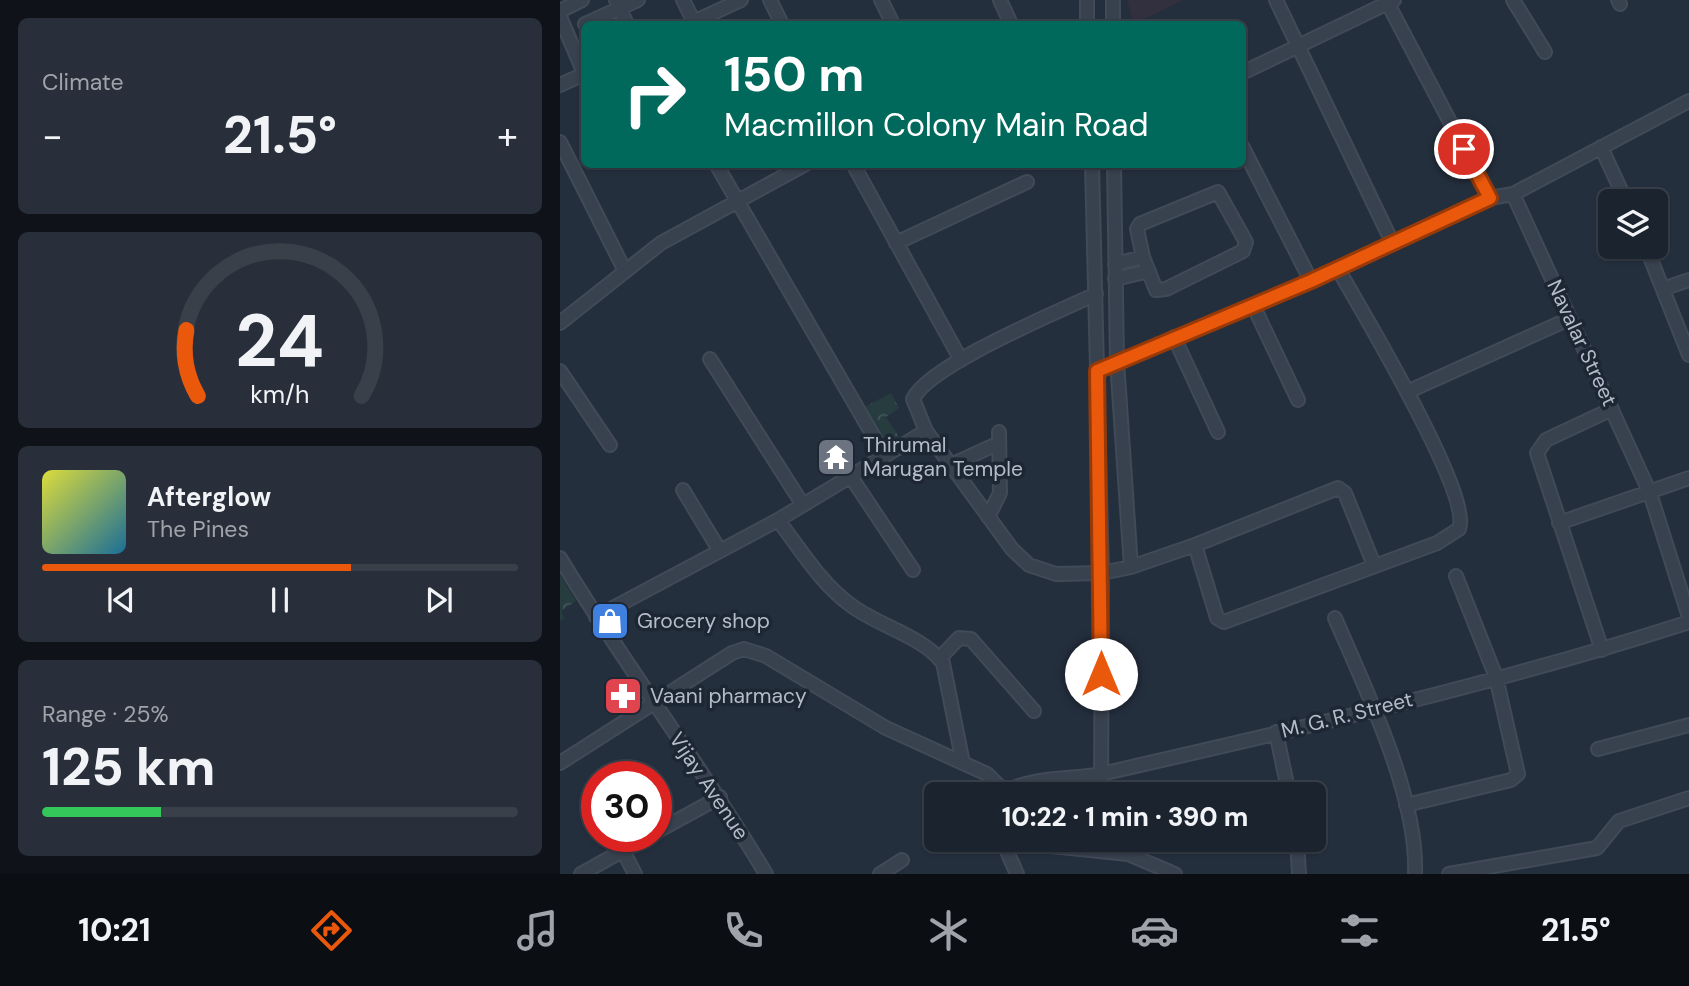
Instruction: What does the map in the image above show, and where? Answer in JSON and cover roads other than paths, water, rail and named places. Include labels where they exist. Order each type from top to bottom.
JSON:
[{"type":"street","points":[[560,11],[582,0]]},
{"type":"street","points":[[591,21],[618,4],[638,0]]},
{"type":"street","points":[[683,0],[690,21]]},
{"type":"street","points":[[695,21],[741,0]]},
{"type":"street","points":[[770,0],[780,21]]},
{"type":"street","points":[[881,0],[892,21]]},
{"type":"street","points":[[1000,0],[1010,21]]},
{"type":"street","points":[[1087,0],[1087,21]]},
{"type":"street","points":[[1113,0],[1113,21]]},
{"type":"street","points":[[1276,0],[1392,242]]},
{"type":"street","points":[[1513,0],[1545,52]]},
{"type":"street","points":[[1246,71],[1389,1],[1490,198]]},
{"type":"street","points":[[618,4],[626,21]]},
{"type":"street","points":[[560,17],[564,34],[581,67]]},
{"type":"street","points":[[564,34],[581,27]]},
{"type":"street","points":[[560,85],[581,74]]},
{"type":"street","points":[[1097,371],[1311,281],[1490,198],[1513,194],[1689,101]]},
{"type":"street","points":[[560,142],[625,271]]},
{"type":"street","points":[[1601,146],[1621,189]]},
{"type":"street","points":[[1246,154],[1311,281]]},
{"type":"street","points":[[718,168],[886,456]]},
{"type":"street","points":[[560,323],[661,243],[800,168]]},
{"type":"street","points":[[855,168],[961,360]]},
{"type":"street","points":[[1093,168],[1102,573],[1101,782]]},
{"type":"street","points":[[1114,168],[1117,361],[1131,567]]},
{"type":"street","points":[[897,243],[1027,182]]},
{"type":"street","points":[[1218,192],[1246,242],[1243,251],[1234,258],[1166,289],[1156,290],[1143,257],[1137,229],[1140,224],[1218,192]]},
{"type":"street","name":"Navalar Street","points":[[1513,194],[1650,493],[1689,619]]},
{"type":"street","points":[[1115,264],[1143,257]]},
{"type":"street","points":[[1652,259],[1689,355]]},
{"type":"street","points":[[1195,545],[1217,618],[1224,622],[1437,543],[1454,534],[1461,524],[1462,518],[1440,456],[1338,269]]},
{"type":"street","points":[[1115,279],[1149,271]]},
{"type":"street","points":[[1665,288],[1689,280]]},
{"type":"street","points":[[1096,294],[961,360],[918,388],[913,399],[926,431],[1012,549],[1029,565],[1056,574],[1102,573],[1131,567],[1195,545],[1338,488],[1345,493],[1374,565]]},
{"type":"street","points":[[1253,305],[1298,400]]},
{"type":"street","points":[[1407,392],[1569,318]]},
{"type":"street","points":[[1174,337],[1218,432]]},
{"type":"street","points":[[710,359],[803,505]]},
{"type":"street","points":[[560,371],[610,445]]},
{"type":"street","points":[[1602,650],[1538,461],[1539,447],[1546,440],[1612,409]]},
{"type":"street","points":[[596,617],[778,520],[926,431]]},
{"type":"street","points":[[951,465],[999,438],[1000,494],[988,517]]},
{"type":"street","points":[[851,477],[913,570]]},
{"type":"street","points":[[1559,523],[1689,478]]},
{"type":"street","points":[[683,490],[720,551]]},
{"type":"street","points":[[778,520],[832,591],[854,608],[939,659],[946,670],[963,764]]},
{"type":"street","name":"Vijay Avenue","points":[[560,558],[652,702],[720,797],[766,874]]},
{"type":"street","points":[[1406,805],[1511,780],[1518,774],[1496,677],[1456,576]]},
{"type":"street","points":[[1335,618],[1373,708],[1406,805],[1415,855],[1415,874]]},
{"type":"street","name":"M. G. R. Street","points":[[1050,782],[1101,774],[1276,733],[1602,650],[1689,619]]},
{"type":"street","points":[[939,659],[959,638],[971,639],[1034,711]]},
{"type":"street","points":[[560,763],[652,702],[732,653],[744,649],[755,651],[886,728],[987,774],[994,782]]},
{"type":"street","points":[[1598,749],[1689,725]]},
{"type":"street","points":[[1276,733],[1286,782]]},
{"type":"street","points":[[672,823],[720,797]]},
{"type":"street","points":[[1449,874],[1597,848],[1619,821],[1689,798]]},
{"type":"street","points":[[581,874],[621,852]]},
{"type":"street","points":[[624,852],[635,874]]},
{"type":"street","points":[[1007,852],[1017,874]]},
{"type":"street","points":[[1121,852],[1175,874]]},
{"type":"street","points":[[1298,852],[1299,874]]},
{"type":"street","points":[[880,874],[902,860]]},
{"type":"place","name":"Thirumal Marugan Temple","points":[[836,457]]},
{"type":"place","name":"Grocery shop","points":[[610,621]]},
{"type":"place","name":"Vaani pharmacy","points":[[623,696]]}]
